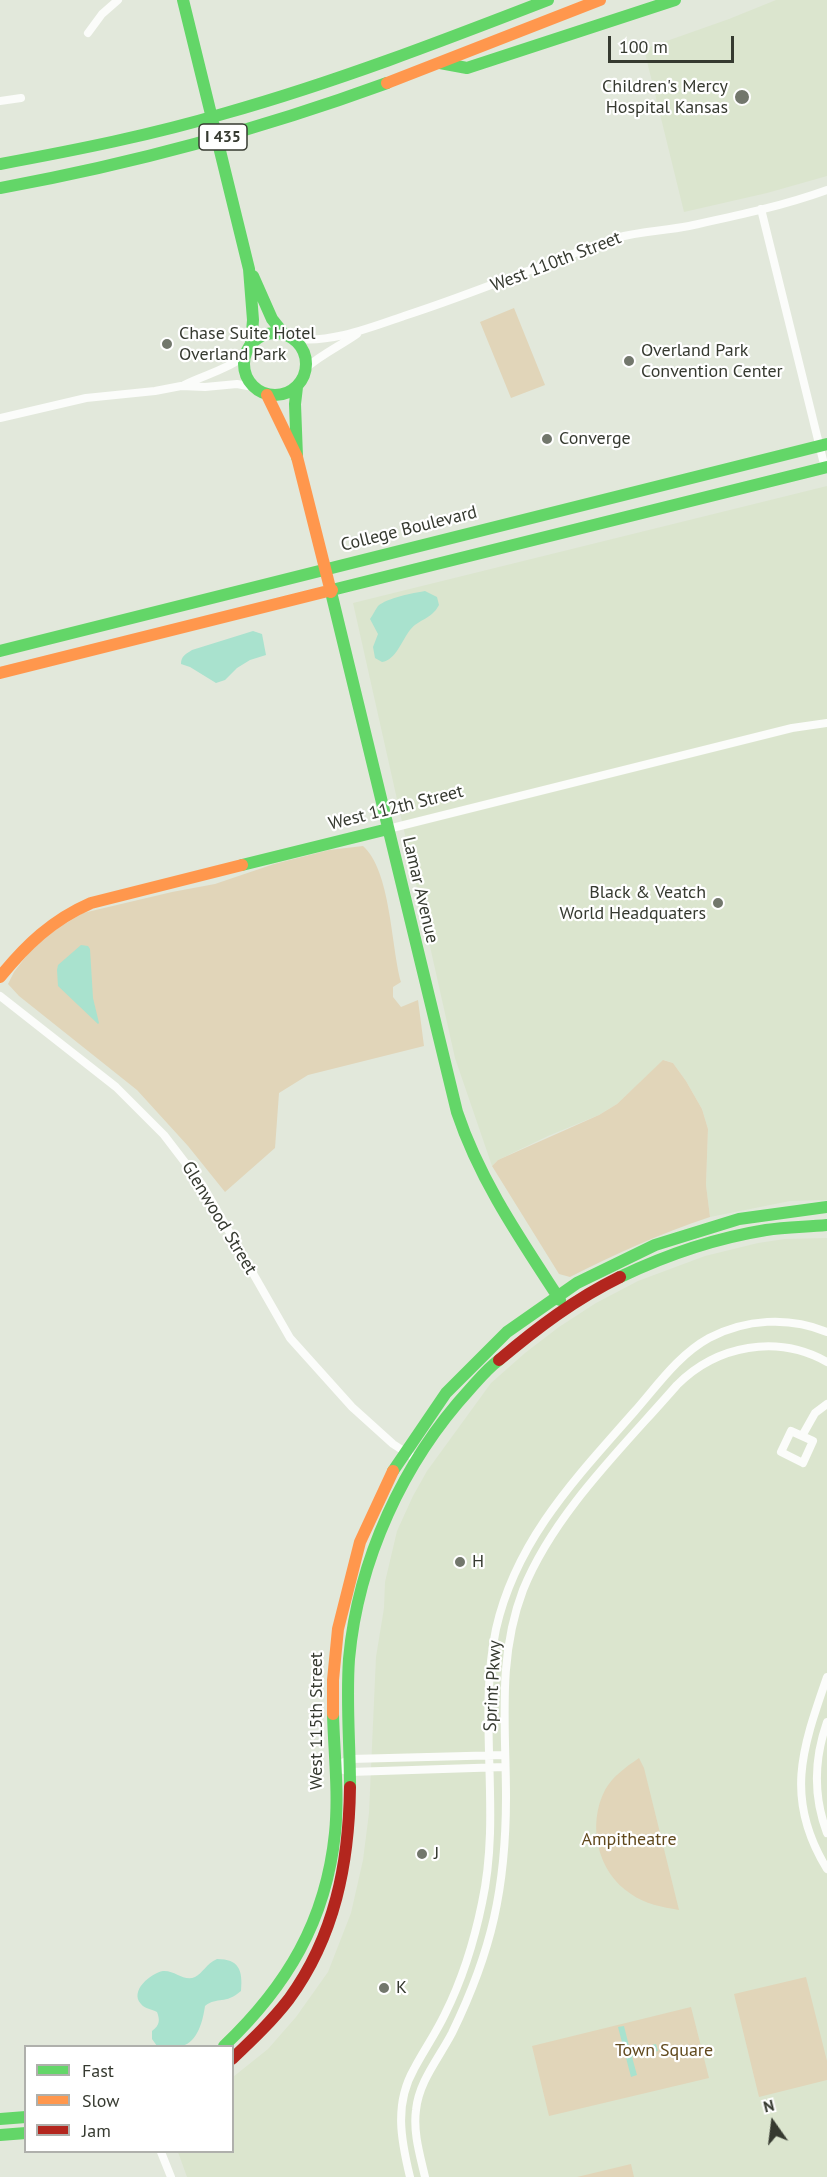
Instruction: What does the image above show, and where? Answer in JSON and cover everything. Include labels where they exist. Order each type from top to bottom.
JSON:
[{"type":"main road","points":[[183,0],[204,93],[251,272],[254,323],[251,344],[245,356],[245,375],[253,387],[267,394],[282,395],[297,387],[305,375],[305,354],[272,319],[263,294],[251,272]]},
{"type":"main road","name":"I 435","points":[[0,164],[107,143],[256,105],[548,0]]},
{"type":"main road","name":"I 435","points":[[0,188],[206,142],[303,112],[440,63],[600,0]]},
{"type":"main road","points":[[440,63],[467,68],[675,0]]},
{"type":"main road","points":[[251,344],[267,334],[288,336]]},
{"type":"main road","name":"Lamar Avenue","points":[[297,387],[294,397],[298,439],[297,457]]},
{"type":"main road","name":"Lamar Avenue","points":[[267,394],[297,457],[326,569],[442,1061],[457,1115],[487,1185],[565,1308]]},
{"type":"main road","name":"College Boulevard","points":[[0,651],[824,445]]},
{"type":"main road","points":[[0,673],[826,468]]},
{"type":"main road","name":"West 112th Street","points":[[0,977],[41,930],[58,918],[84,906],[388,829]]},
{"type":"main road","name":"West 115th Street","points":[[225,2045],[256,2017],[274,1995],[309,1936],[326,1888],[332,1858],[335,1821],[333,1680],[341,1607],[366,1523],[403,1450],[435,1406],[468,1368],[506,1333],[557,1295],[613,1262],[690,1232],[748,1216],[827,1207]]},
{"type":"main road","name":"West 115th Street","points":[[234,2057],[256,2039],[295,1993],[332,1922],[348,1857],[350,1830],[349,1671],[351,1646],[363,1583],[382,1525],[416,1459],[448,1413],[480,1377],[513,1347],[565,1308],[634,1270],[701,1244],[731,1236],[770,1229],[827,1225]]},
{"type":"main road","points":[[0,2119],[24,2117]]},
{"type":"main road","points":[[0,2135],[24,2133]]},
{"type":"street","points":[[88,33],[102,14],[118,0]]},
{"type":"street","points":[[0,101],[21,98]]},
{"type":"street","name":"West 110th Street","points":[[288,336],[313,340],[359,332],[461,297],[616,238],[688,226],[827,190]]},
{"type":"street","points":[[760,209],[824,445],[826,468]]},
{"type":"street","name":"West 110th Street","points":[[306,368],[322,354],[339,346],[359,332]]},
{"type":"street","points":[[181,386],[204,375],[225,369],[245,356]]},
{"type":"street","points":[[0,418],[86,398],[181,386],[205,387],[237,384],[253,387]]},
{"type":"street","name":"West 112th Street","points":[[388,829],[792,728],[827,723]]},
{"type":"street","name":"Glenwood Street","points":[[0,996],[116,1087],[164,1135],[203,1186],[291,1338],[352,1407],[372,1426],[416,1459]]},
{"type":"street","name":"Sprint Pkwy","points":[[410,2177],[400,2132],[404,2091],[453,1997],[475,1935],[485,1889],[490,1850],[489,1683],[492,1652],[499,1619],[511,1582],[528,1545],[556,1503],[679,1361],[709,1338],[743,1325],[767,1322],[801,1324],[827,1332]]},
{"type":"street","name":"Sprint Pkwy","points":[[425,2177],[416,2137],[416,2109],[423,2083],[451,2035],[470,1993],[492,1928],[505,1844],[504,1682],[508,1645],[516,1612],[542,1550],[568,1512],[677,1385],[707,1362],[732,1351],[773,1346],[796,1350],[827,1362]]},
{"type":"street","points":[[802,1436],[815,1413],[827,1404]]},
{"type":"street","points":[[827,1677],[805,1742],[800,1778],[802,1808],[808,1829],[827,1869]]},
{"type":"street","points":[[827,1722],[819,1752],[816,1783],[827,1833]]},
{"type":"street","points":[[334,1767],[350,1759],[505,1755]]},
{"type":"street","points":[[334,1767],[350,1772],[505,1767]]},
{"type":"street","points":[[162,2153],[171,2177]]},
{"type":"shaded area","name":"Children's Mercy Hospital Kansas","points":[[776,0],[827,0],[827,176],[767,193],[684,212],[644,49]]},
{"type":"shaded area","points":[[827,486],[827,1200],[790,1201],[710,1217],[706,1185],[708,1129],[702,1109],[686,1081],[673,1063],[664,1060],[617,1104],[599,1115],[498,1160],[492,1166],[455,1058],[353,603]]},
{"type":"shaded area","points":[[827,1238],[827,2177],[187,2177],[178,2153],[234,2153],[234,2076],[268,2049],[296,2017],[328,1972],[351,1913],[363,1860],[369,1813],[376,1657],[384,1608],[385,1582],[397,1531],[427,1471],[491,1383],[559,1327],[596,1303],[638,1281],[705,1256],[785,1239]]},
{"type":"green space","points":[[514,308],[545,385],[511,398],[480,322]]},
{"type":"green space","points":[[363,846],[379,873],[389,910],[401,982],[393,987],[393,997],[401,1007],[418,1000],[424,1046],[308,1075],[279,1093],[275,1148],[225,1192],[188,1146],[137,1090],[19,996],[8,984],[31,950],[58,928],[83,913],[215,884],[274,864],[329,850]]},
{"type":"green space","points":[[663,1060],[673,1063],[686,1081],[702,1109],[708,1129],[706,1185],[710,1217],[638,1244],[570,1277],[559,1274],[492,1166],[498,1160],[599,1115],[617,1104]]},
{"type":"green space","name":"Ampitheatre","points":[[639,1758],[644,1768],[679,1910],[648,1903],[619,1885],[603,1861],[599,1847],[596,1832],[597,1818],[605,1790],[616,1776]]},
{"type":"green space","points":[[806,1977],[827,2061],[827,2080],[759,2097],[734,1994]]},
{"type":"green space","name":"Town Square","points":[[691,2007],[709,2078],[549,2116],[532,2046]]},
{"type":"green space","points":[[631,2164],[634,2177],[577,2177]]},
{"type":"water","points":[[425,591],[437,597],[439,605],[436,610],[410,630],[391,658],[382,662],[375,658],[373,647],[378,634],[370,619],[378,606],[394,598]]},
{"type":"water","points":[[253,631],[262,634],[266,655],[250,660],[237,668],[225,680],[216,683],[181,664],[183,657],[192,650]]},
{"type":"water","points":[[81,945],[88,946],[90,949],[93,998],[98,1024],[58,986],[58,965]]},
{"type":"water","points":[[217,1959],[235,1964],[240,1972],[241,1991],[230,1998],[214,2001],[205,2006],[199,2030],[188,2044],[156,2045],[152,2039],[152,2031],[158,2024],[157,2012],[144,2007],[138,1999],[143,1983],[163,1971],[187,1978],[195,1977]]},
{"type":"water","points":[[624,2026],[630,2050],[656,2044],[658,2051],[632,2057],[637,2075],[631,2077],[618,2027]]},
{"type":"traffic: fast","points":[[183,0],[249,269],[253,320],[251,344]]},
{"type":"traffic: fast","points":[[0,164],[142,135],[267,101],[388,60],[548,0]]},
{"type":"traffic: fast","points":[[440,63],[467,68],[675,0]]},
{"type":"traffic: fast","points":[[0,188],[98,168],[196,144],[340,100],[387,83]]},
{"type":"traffic: fast","points":[[253,276],[272,319],[284,334]]},
{"type":"traffic: fast","points":[[269,333],[281,333],[297,342],[304,352],[306,364],[304,376],[297,386],[281,395],[269,395],[258,390],[249,381],[244,370],[244,358],[249,347],[258,338],[269,333]]},
{"type":"traffic: fast","points":[[297,387],[295,404],[297,457]]},
{"type":"traffic: fast","points":[[0,651],[827,444]]},
{"type":"traffic: fast","points":[[332,590],[827,467]]},
{"type":"traffic: fast","points":[[331,592],[457,1112],[489,1186],[560,1300]]},
{"type":"traffic: fast","points":[[242,865],[388,829]]},
{"type":"traffic: fast","points":[[393,1471],[446,1393],[507,1332],[577,1283],[655,1245],[739,1219],[827,1207]]},
{"type":"traffic: fast","points":[[620,1277],[673,1255],[747,1233],[827,1225]]},
{"type":"traffic: fast","points":[[350,1787],[349,1659],[362,1585],[374,1549],[388,1514],[424,1448],[470,1389],[499,1360]]},
{"type":"traffic: fast","points":[[225,2045],[267,2000],[284,1975],[300,1950],[323,1895],[330,1865],[336,1818],[333,1714]]},
{"type":"traffic: fast","points":[[0,2119],[24,2117]]},
{"type":"traffic: fast","points":[[0,2135],[24,2133]]},
{"type":"traffic: slow","points":[[387,83],[600,0]]},
{"type":"traffic: slow","points":[[267,395],[297,457],[331,592]]},
{"type":"traffic: slow","points":[[0,673],[332,590]]},
{"type":"traffic: slow","points":[[0,977],[20,954],[52,925],[91,903],[242,865]]},
{"type":"traffic: slow","points":[[333,1714],[333,1680],[338,1629],[360,1542],[393,1471]]},
{"type":"traffic: jam","points":[[499,1360],[557,1315],[620,1277]]},
{"type":"traffic: jam","points":[[234,2057],[269,2023],[289,1999],[318,1950],[336,1898],[342,1871],[347,1843],[350,1787]]},
{"type":"place","name":"Children's Mercy Hospital Kansas","points":[[742,97]]},
{"type":"place","name":"Chase Suite Hotel Overland Park","points":[[167,344]]},
{"type":"place","name":"Overland Park Convention Center","points":[[629,361]]},
{"type":"place","name":"Converge","points":[[547,439]]},
{"type":"place","name":"Black & Veatch World Headquaters","points":[[718,903]]},
{"type":"place","name":"H","points":[[460,1562]]},
{"type":"place","name":"J","points":[[422,1854]]},
{"type":"place","name":"K","points":[[384,1988]]}]
